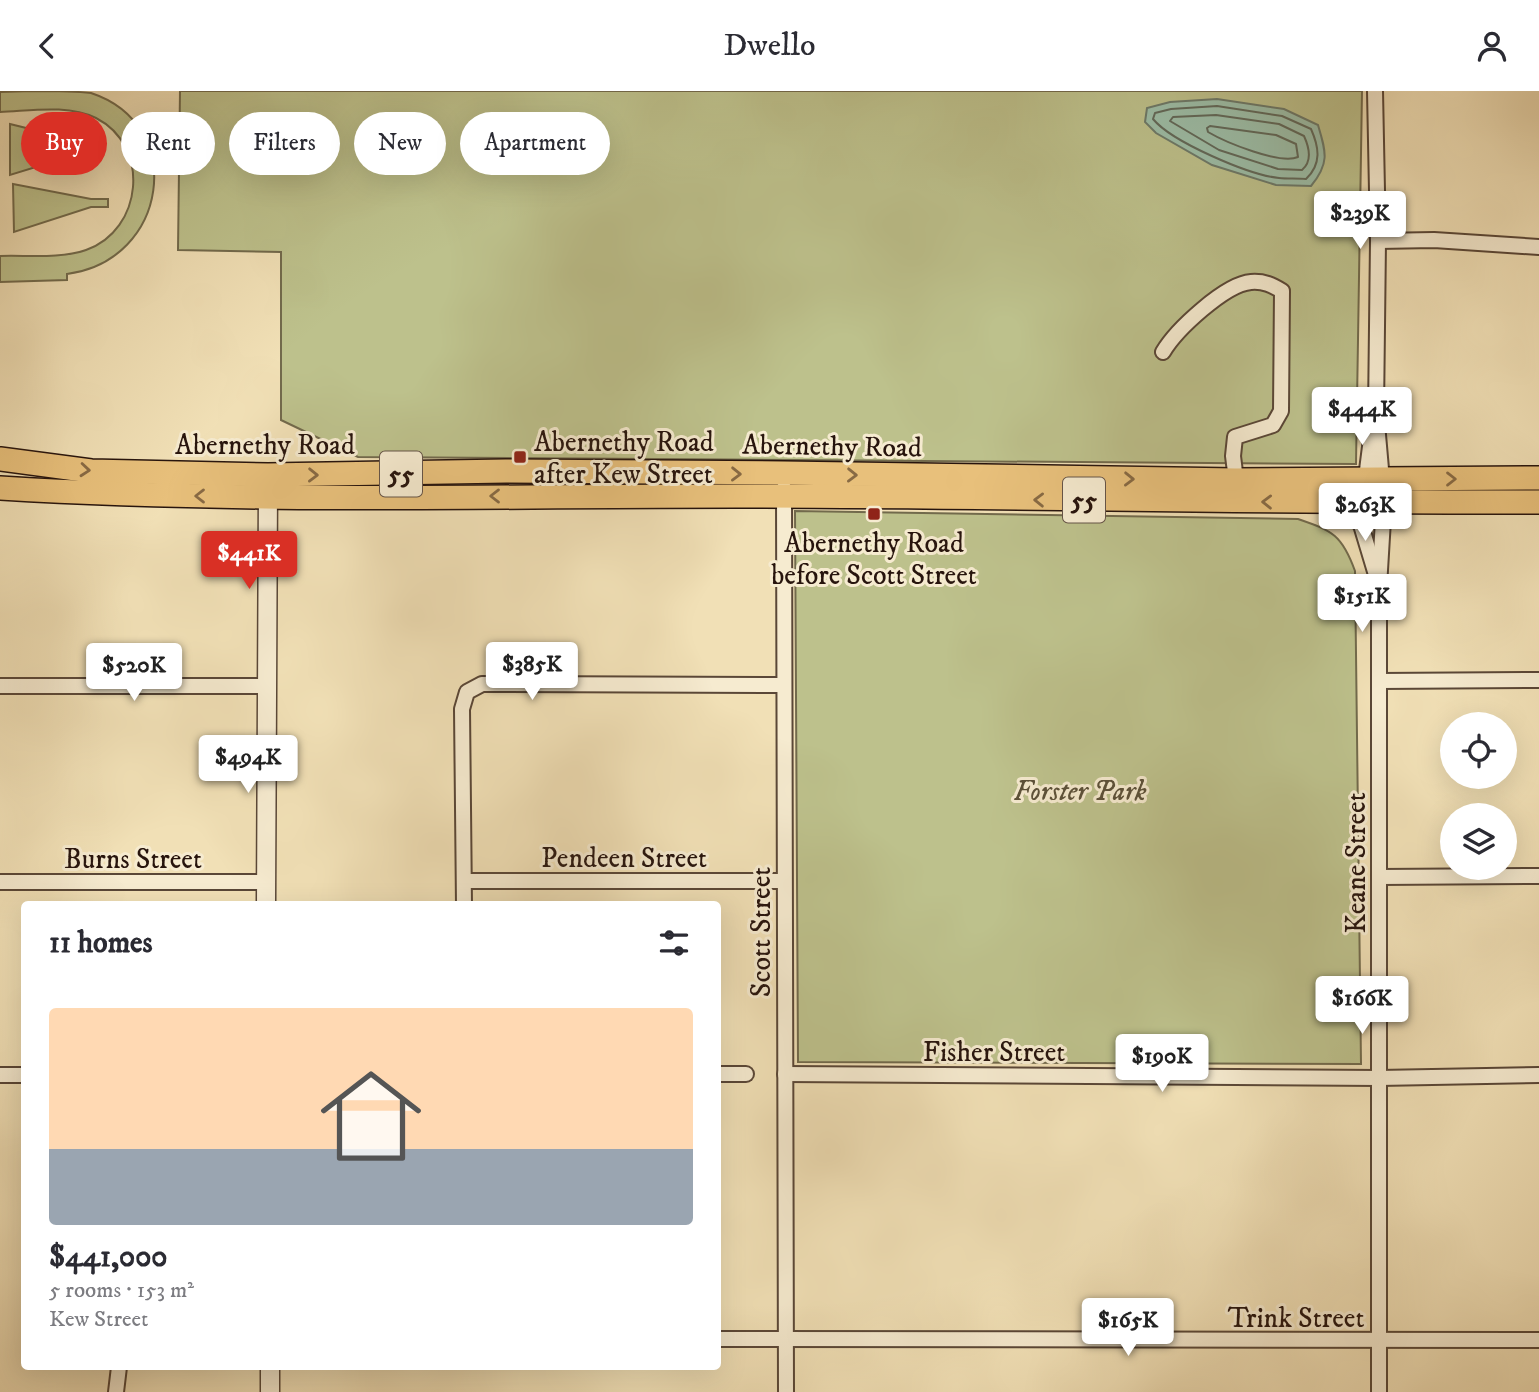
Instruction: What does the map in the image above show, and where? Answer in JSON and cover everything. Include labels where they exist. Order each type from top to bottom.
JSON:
[{"type":"main road","name":"Abernethy Road","points":[[0,459],[91,471],[268,486],[1340,503],[1539,502]]},
{"type":"main road","name":"Abernethy Road","points":[[0,488],[132,496],[506,471],[1236,480],[1539,478]]},
{"type":"street","name":"Keane Street","points":[[1375,91],[1378,241],[1373,479],[1379,587],[1379,1392]]},
{"type":"street","points":[[1378,241],[1434,240],[1539,247]]},
{"type":"street","points":[[1163,352],[1171,339],[1204,308],[1234,288],[1249,282],[1268,283],[1282,291],[1281,411],[1273,425],[1235,437],[1233,456],[1236,480]]},
{"type":"street","name":"Scott Street","points":[[784,473],[786,1392]]},
{"type":"street","points":[[266,901],[268,486]]},
{"type":"street","name":"Keane Street","points":[[1340,503],[1361,525],[1379,587]]},
{"type":"street","points":[[1379,681],[1539,680]]},
{"type":"street","points":[[464,901],[462,709],[467,692],[482,684],[784,685]]},
{"type":"street","points":[[0,686],[268,686]]},
{"type":"street","points":[[1379,877],[1539,876]]},
{"type":"street","name":"Pendeen Street","points":[[464,881],[784,881]]},
{"type":"street","name":"Burns Street","points":[[0,882],[266,882]]},
{"type":"street","points":[[721,1073],[746,1073]]},
{"type":"street","name":"Fisher Street","points":[[785,1074],[1379,1077],[1539,1075]]},
{"type":"street","points":[[0,1075],[21,1075]]},
{"type":"street","name":"Trink Street","points":[[721,1339],[1379,1342],[1539,1340]]},
{"type":"street","points":[[116,1392],[120,1370]]},
{"type":"street","points":[[270,1370],[270,1392]]},
{"type":"green space","points":[[180,91],[1362,91],[1356,464],[358,457],[281,420],[281,252],[178,250],[179,175],[215,175],[215,112],[180,112]]},
{"type":"green space","points":[[0,92],[91,93],[124,112],[121,112],[121,141],[107,126],[107,112],[0,112]]},
{"type":"green space","points":[[10,124],[21,127],[21,172],[10,175]]},
{"type":"green space","points":[[132,175],[153,175],[153,191],[145,219],[127,245],[101,264],[67,274],[67,280],[0,282],[0,256],[65,255],[86,250],[105,240],[119,225],[129,207]]},
{"type":"green space","points":[[13,184],[91,199],[108,199],[108,207],[91,207],[14,232]]},
{"type":"green space","name":"Forster Park","points":[[795,511],[1298,519],[1335,536],[1346,549],[1355,571],[1361,1064],[798,1062]]},
{"type":"water","points":[[1217,99],[1284,109],[1318,125],[1325,157],[1321,171],[1311,186],[1276,185],[1212,165],[1156,133],[1145,122],[1147,108],[1170,102]]},
{"type":"place","name":"Abernethy Road after Kew Street","points":[[520,457]]},
{"type":"place","name":"Abernethy Road before Scott Street","points":[[874,514]]}]
